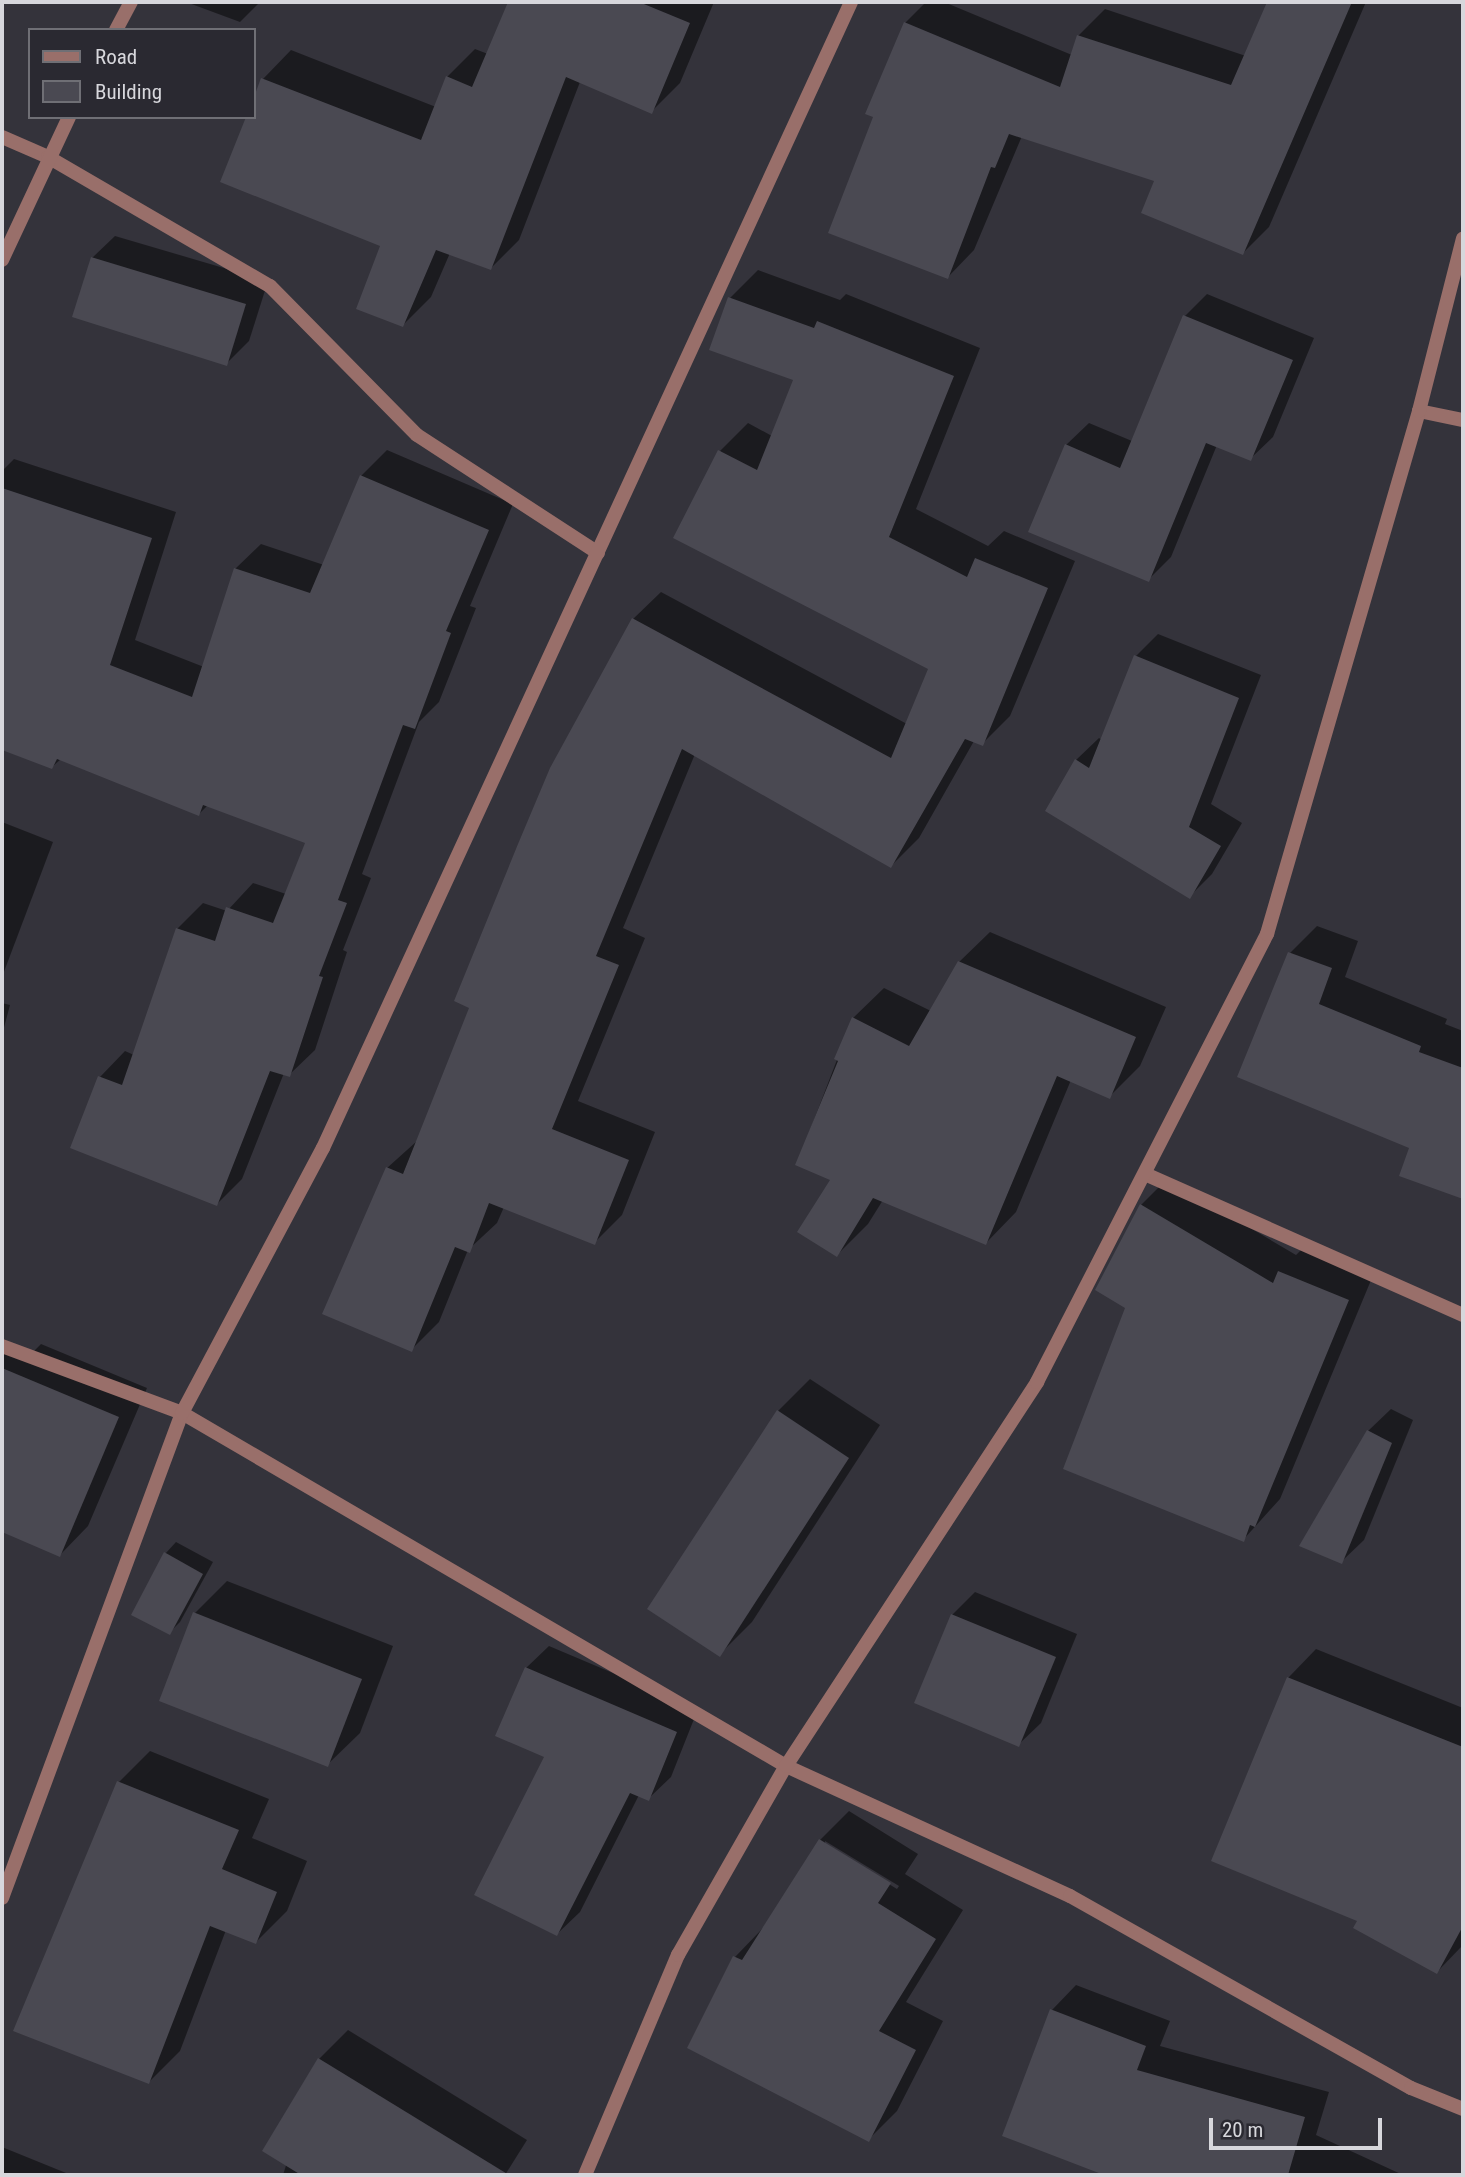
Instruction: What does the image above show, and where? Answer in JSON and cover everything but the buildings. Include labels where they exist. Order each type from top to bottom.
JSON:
[{"type":"street","points":[[117,28],[131,2]]},
{"type":"street","points":[[2,1898],[182,1413],[323,1148],[851,2]]},
{"type":"street","points":[[2,260],[68,119]]},
{"type":"street","points":[[2,137],[48,157],[270,286],[417,435],[598,553]]},
{"type":"street","points":[[585,2175],[678,1955],[786,1766],[1037,1382],[1267,934],[1419,411],[1463,239]]},
{"type":"street","points":[[1419,411],[1463,420]]},
{"type":"street","points":[[1146,1174],[1463,1315]]},
{"type":"street","points":[[2,1346],[182,1413],[786,1766],[1070,1896],[1411,2088],[1463,2109]]}]
